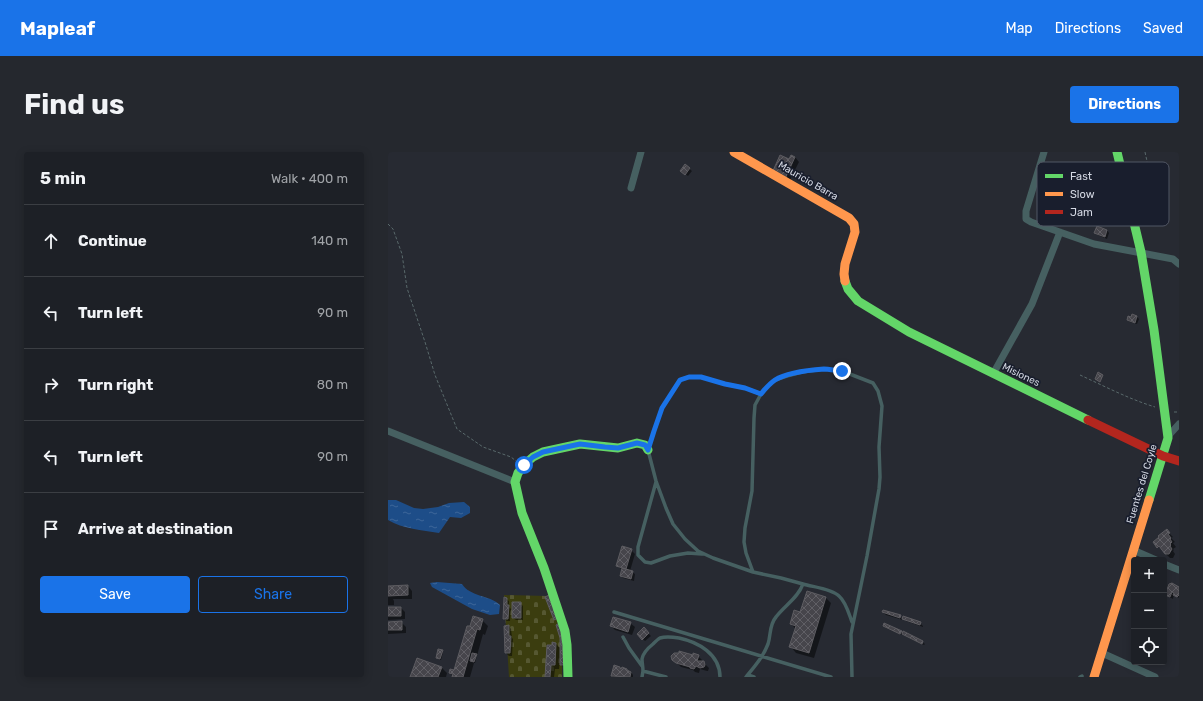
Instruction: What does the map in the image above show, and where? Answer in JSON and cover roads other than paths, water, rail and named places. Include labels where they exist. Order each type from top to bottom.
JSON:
[{"type":"street","points":[[631,188],[641,152]]},
{"type":"street","name":"Mauricio Barra","points":[[734,152],[849,218],[854,224],[855,232],[844,264],[844,274],[848,289],[858,301]]},
{"type":"street","points":[[1041,162],[1044,152]]},
{"type":"street","name":"Fuentes del Coyle","points":[[1117,152],[1120,162]]},
{"type":"street","points":[[1037,175],[1026,211],[1026,219],[1037,224]]},
{"type":"street","points":[[1043,226],[1094,244],[1173,259],[1179,264]]},
{"type":"street","name":"Fuentes del Coyle","points":[[1094,677],[1168,438],[1154,330],[1142,252],[1136,226]]},
{"type":"street","points":[[992,374],[1032,304],[1060,232]]},
{"type":"street","name":"Misiones","points":[[858,301],[909,332],[992,374],[1163,456],[1179,461]]},
{"type":"street","points":[[1168,438],[1179,424]]},
{"type":"street","points":[[388,431],[516,482]]},
{"type":"street","points":[[568,677],[565,631],[544,568],[522,513],[516,482],[518,473],[533,457],[543,452],[580,444],[618,448],[637,443],[645,445],[648,450]]},
{"type":"street","points":[[1133,550],[1149,557]]},
{"type":"street","points":[[1167,565],[1179,570]]},
{"type":"street","points":[[1102,653],[1155,677]]},
{"type":"lane","points":[[753,572],[746,553],[744,542],[752,491],[754,412],[755,406],[761,394],[775,380],[802,372],[824,369],[842,371],[873,383],[878,391],[882,406],[879,447],[880,477],[867,556],[851,634],[852,677]]},
{"type":"lane","points":[[761,394],[745,388],[701,377],[689,377],[680,380],[662,408],[648,450],[656,481],[666,508],[673,524],[684,539],[698,551],[753,572],[831,591],[840,596],[853,622]]},
{"type":"lane","points":[[656,481],[638,547],[638,555],[645,562],[651,563],[670,556],[704,554]]},
{"type":"lane","points":[[754,677],[747,676],[762,656],[769,642],[771,624],[801,591],[803,584]]},
{"type":"lane","points":[[614,612],[831,677]]},
{"type":"lane","points":[[642,677],[642,657],[648,648],[660,638],[670,636],[686,639],[701,646],[712,655],[717,664],[720,677]]},
{"type":"lane","points":[[623,637],[629,648],[643,666]]},
{"type":"lane","points":[[643,671],[666,677]]},
{"type":"water","points":[[388,500],[396,500],[414,508],[423,509],[438,507],[449,503],[464,502],[470,507],[470,513],[461,518],[450,517],[439,533],[419,530],[388,520]]},
{"type":"water","points":[[437,582],[462,584],[475,594],[491,599],[500,605],[499,614],[490,615],[472,609],[432,587],[430,583]]}]
